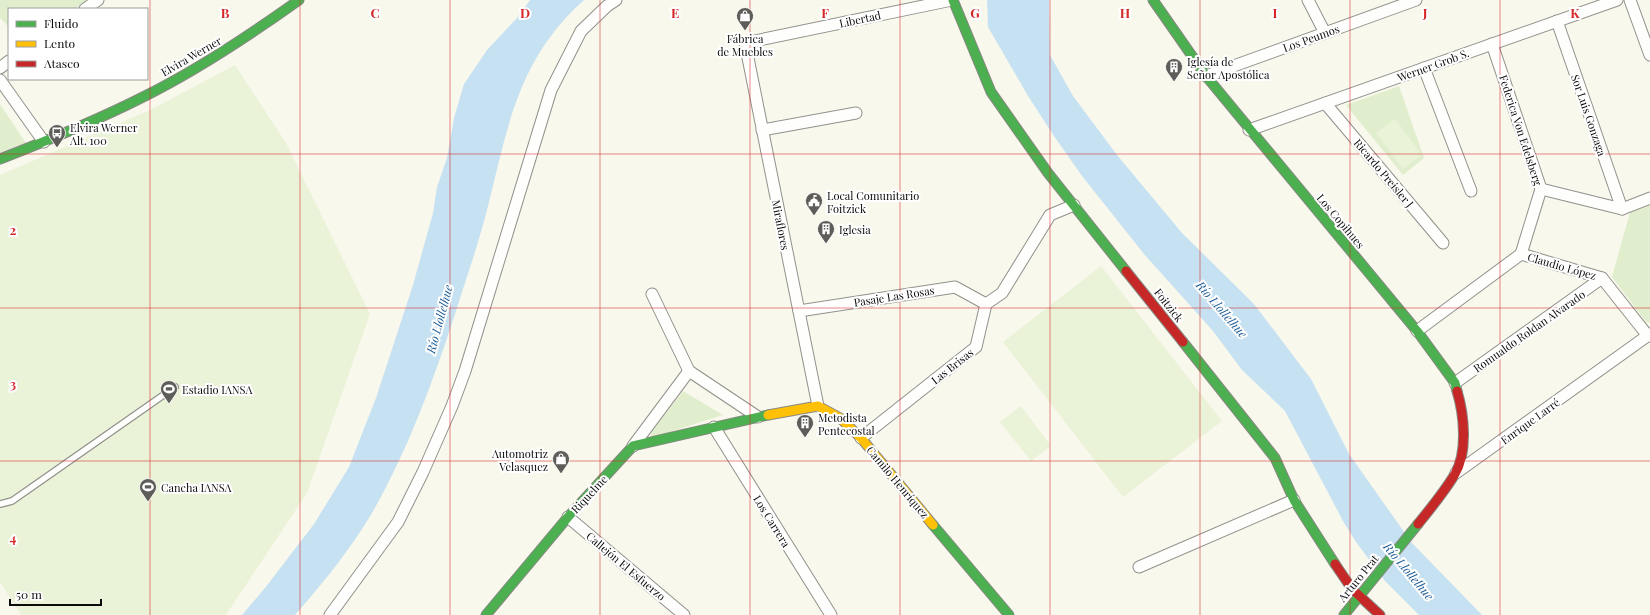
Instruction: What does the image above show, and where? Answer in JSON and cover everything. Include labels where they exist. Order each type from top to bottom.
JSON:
[{"type":"main road","name":"Elvira Werner","points":[[0,160],[123,107],[168,83],[237,43],[300,0]]},
{"type":"main road","name":"Foitzick","points":[[952,0],[991,92],[1048,173],[1275,458],[1294,500],[1310,528],[1352,589],[1361,593],[1380,615]]},
{"type":"main road","name":"Los Copihues","points":[[1153,0],[1206,76],[1249,130],[1417,331],[1455,383],[1462,408],[1464,437],[1460,461],[1456,473]]},
{"type":"main road","name":"Camilo Henríquez","points":[[818,406],[840,418],[861,438],[1008,615]]},
{"type":"main road","points":[[633,446],[758,417],[818,406]]},
{"type":"main road","name":"Riquelme","points":[[486,615],[568,517],[633,446]]},
{"type":"main road","name":"Enrique Larré","points":[[1421,520],[1456,473]]},
{"type":"main road","name":"Arturo Prat","points":[[1344,615],[1421,520]]},
{"type":"street","points":[[86,8],[98,0]]},
{"type":"street","points":[[330,615],[398,522],[423,472],[452,406],[465,370],[551,90],[581,31],[606,6],[616,0]]},
{"type":"street","name":"Libertad","points":[[745,43],[952,0]]},
{"type":"street","points":[[1308,0],[1325,33]]},
{"type":"street","name":"Los Peumos","points":[[1206,76],[1325,33],[1390,4],[1416,0]]},
{"type":"street","name":"Werner Grob S.","points":[[1249,130],[1617,0]]},
{"type":"street","points":[[1630,0],[1650,55]]},
{"type":"street","name":"Sor Luis Gonzaga","points":[[1557,21],[1622,209]]},
{"type":"street","name":"Miraflores","points":[[745,43],[818,406]]},
{"type":"street","name":"Federica Von Edelsberg","points":[[1492,44],[1541,189],[1521,254]]},
{"type":"street","points":[[0,68],[8,62]]},
{"type":"street","points":[[1424,68],[1471,191]]},
{"type":"street","points":[[0,80],[44,142]]},
{"type":"street","name":"Ricardo Preisler J","points":[[1325,103],[1443,243]]},
{"type":"street","points":[[762,130],[856,113]]},
{"type":"street","points":[[1541,189],[1622,209],[1650,198]]},
{"type":"street","points":[[986,304],[1002,293],[1050,215],[1074,205]]},
{"type":"street","points":[[1417,331],[1521,254]]},
{"type":"street","name":"Claudio López","points":[[1521,254],[1602,278],[1649,335]]},
{"type":"street","name":"Romualdo Roldan Alvarado","points":[[1455,383],[1602,278]]},
{"type":"street","name":"Pasaje Las Rosas","points":[[799,311],[954,287],[986,304]]},
{"type":"street","points":[[652,294],[689,371],[758,417]]},
{"type":"street","name":"Las Brisas","points":[[861,438],[976,347],[986,304]]},
{"type":"street","name":"Enrique Larré","points":[[1456,473],[1649,335]]},
{"type":"street","name":"Riquelme","points":[[633,446],[689,371]]},
{"type":"street","name":"Los Carrera","points":[[714,427],[831,615]]},
{"type":"street","points":[[1139,566],[1294,500]]},
{"type":"street","name":"Callejón El Esfuerzo","points":[[568,517],[684,615]]},
{"type":"lane","points":[[0,504],[12,501],[175,387]]},
{"type":"green space","points":[[0,0],[88,0],[76,8],[8,8],[8,26],[0,18]]},
{"type":"green space","name":"Estadio IANSA","points":[[235,65],[286,143],[370,314],[307,493],[226,615],[21,615],[0,582],[0,175],[152,109]]},
{"type":"green space","points":[[1399,86],[1424,158],[1403,175],[1346,105]]},
{"type":"green space","points":[[0,104],[26,143],[0,153]]},
{"type":"green space","points":[[1395,119],[1422,155],[1403,169],[1376,133]]},
{"type":"green space","points":[[1650,205],[1650,323],[1646,322],[1612,277],[1630,212]]},
{"type":"green space","points":[[1101,266],[1222,421],[1123,497],[1003,342]]},
{"type":"green space","points":[[683,391],[723,415],[654,437],[650,434]]},
{"type":"green space","points":[[1021,406],[1051,446],[1031,461],[1000,422]]},
{"type":"water","name":"Río Llollelhue","points":[[530,0],[584,0],[562,23],[544,46],[530,70],[519,95],[502,148],[488,206],[454,318],[424,403],[400,459],[372,513],[355,540],[295,615],[242,615],[265,588],[314,524],[349,467],[376,398],[413,285],[433,213],[437,187],[447,158],[454,118],[464,84],[487,50],[517,18]]},
{"type":"water","name":"Río Llollelhue","points":[[987,0],[1049,0],[1050,55],[1073,96],[1117,155],[1182,233],[1254,304],[1311,379],[1349,454],[1412,543],[1482,615],[1419,615],[1385,581],[1356,542],[1343,521],[1285,411],[1242,370],[1213,331],[1144,254],[1082,176],[1054,136],[1028,96],[988,27]]},
{"type":"traffic: fast","points":[[0,159],[55,137],[127,105],[165,86],[224,51],[299,0]]},
{"type":"traffic: fast","points":[[953,0],[991,92],[1048,173],[1126,271]]},
{"type":"traffic: fast","points":[[1153,0],[1206,76],[1417,331],[1455,383],[1457,391]]},
{"type":"traffic: fast","points":[[1183,342],[1275,458],[1294,500],[1335,564]]},
{"type":"traffic: fast","points":[[486,615],[568,517],[633,446],[768,415]]},
{"type":"traffic: fast","points":[[1344,615],[1418,524]]},
{"type":"traffic: fast","points":[[933,525],[1009,615]]},
{"type":"traffic: slow","points":[[768,415],[818,406],[840,418],[861,438],[933,525]]},
{"type":"traffic: jam","points":[[1126,271],[1183,342]]},
{"type":"traffic: jam","points":[[1418,524],[1447,487],[1455,474],[1462,455],[1464,433],[1457,391]]},
{"type":"traffic: jam","points":[[1335,564],[1352,589],[1380,615]]},
{"type":"place","name":"Fábrica de Muebles","points":[[745,31]]},
{"type":"place","name":"Iglesía de Señor Apostólica","points":[[1174,82]]},
{"type":"place","name":"Elvira Werner Alt. 100","points":[[57,148]]},
{"type":"place","name":"Local Comunitario Foitzick","points":[[814,216]]},
{"type":"place","name":"Iglesia","points":[[826,244]]},
{"type":"place","name":"Estadio IANSA","points":[[169,404]]},
{"type":"place","name":"Metodista Pentecostal","points":[[805,438]]},
{"type":"place","name":"Automotriz Velasquez","points":[[561,474]]},
{"type":"place","name":"Cancha IANSA","points":[[148,502]]}]
